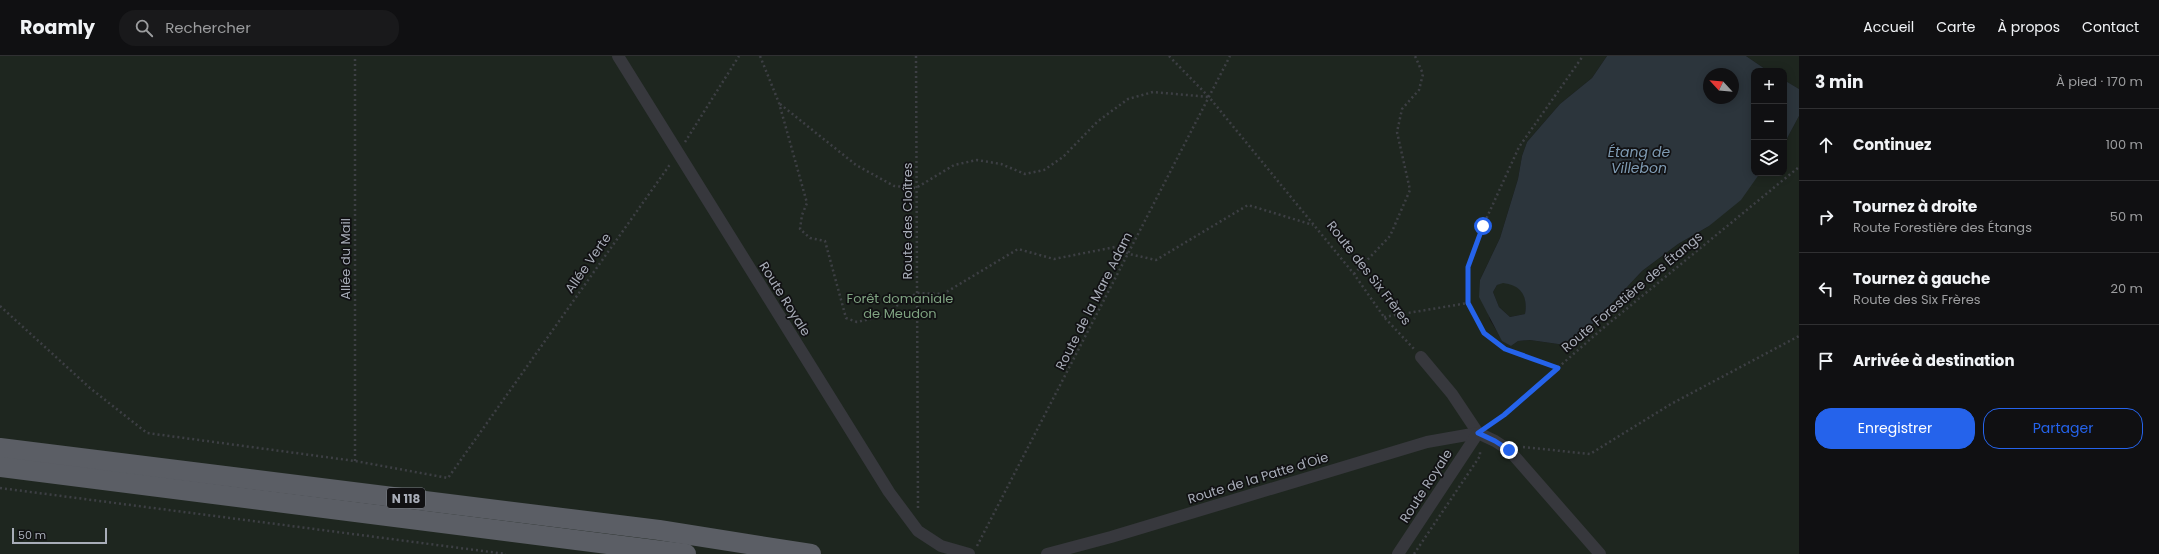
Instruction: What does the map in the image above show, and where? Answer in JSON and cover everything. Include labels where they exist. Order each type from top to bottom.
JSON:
[{"type":"highway","name":"N 118","points":[[0,448],[644,528],[811,554]]},
{"type":"highway","name":"N 118","points":[[0,467],[686,554]]},
{"type":"street","name":"Route Royale","points":[[618,56],[885,485],[918,531],[941,546],[973,551]]},
{"type":"street","points":[[1421,357],[1452,394],[1478,433],[1509,450],[1600,554]]},
{"type":"street","name":"Route Royale","points":[[1398,554],[1478,433]]},
{"type":"street","name":"Route de la Patte d'Oie","points":[[1047,554],[1118,535],[1427,442],[1478,433]]},
{"type":"path","name":"Allée du Mail","points":[[355,56],[355,461]]},
{"type":"path","name":"Allée Verte","points":[[355,461],[448,478],[678,154],[739,56]]},
{"type":"path","points":[[760,56],[779,103],[807,203],[802,215],[800,229],[810,238],[825,241],[846,318],[857,322],[879,317],[917,293],[944,294],[1018,249],[1054,259],[1115,247],[1129,254],[1156,260],[1248,205],[1313,225]]},
{"type":"path","name":"Route des Cloîtres","points":[[916,56],[918,531]]},
{"type":"path","name":"Route des Six Frères","points":[[1169,56],[1209,97],[1354,274],[1384,317],[1421,357]]},
{"type":"path","name":"Route de la Mare Adam","points":[[973,551],[1129,254],[1230,56]]},
{"type":"path","points":[[1354,274],[1390,236],[1410,190],[1397,132],[1402,109],[1419,90],[1423,74],[1415,56]]},
{"type":"path","points":[[1558,368],[1505,349],[1484,333],[1468,303],[1468,267],[1483,226],[1519,147],[1583,56]]},
{"type":"path","points":[[779,103],[856,165],[894,186],[916,188],[954,165],[977,160],[1001,164],[1025,174],[1044,170],[1063,157],[1097,122],[1128,99],[1153,92],[1209,97]]},
{"type":"path","name":"Route Forestière des Étangs","points":[[1478,433],[1504,415],[1602,329],[1799,167]]},
{"type":"path","points":[[1384,317],[1468,303]]},
{"type":"path","points":[[0,306],[90,388],[147,433],[355,461]]},
{"type":"path","points":[[1509,450],[1517,447],[1590,454],[1672,404],[1799,336]]},
{"type":"path","points":[[0,488],[506,554]]},
{"type":"green space","name":"Forêt domaniale de Meudon","points":[[0,56],[1607,56],[1592,78],[1560,104],[1527,142],[1522,156],[1518,179],[1500,238],[1480,280],[1490,320],[1503,341],[1511,346],[1518,341],[1530,340],[1565,345],[1584,333],[1642,271],[1678,244],[1709,226],[1757,176],[1787,176],[1787,138],[1799,116],[1799,554],[0,554]]},
{"type":"green space","points":[[1746,56],[1799,56],[1799,89],[1787,82],[1787,68],[1764,68]]},
{"type":"green space","points":[[1503,282],[1510,283],[1522,292],[1526,302],[1525,314],[1510,317],[1499,307],[1493,292],[1497,285]]},
{"type":"water","name":"Étang de Villebon","points":[[1607,56],[1746,56],[1764,68],[1751,68],[1751,176],[1758,176],[1741,200],[1709,226],[1678,244],[1642,271],[1584,333],[1565,345],[1530,340],[1518,341],[1511,346],[1502,341],[1479,297],[1480,280],[1500,238],[1518,179],[1522,156],[1527,142],[1560,104],[1592,78]],"holes":[[[1503,283],[1509,284],[1522,292],[1526,308],[1525,314],[1510,317],[1499,307],[1493,292],[1497,285]]]},
{"type":"water","points":[[1787,82],[1799,89],[1799,116],[1787,138]]},
{"type":"route","points":[[1483,226],[1468,267],[1468,303],[1484,333],[1505,349],[1558,368],[1504,415],[1478,433],[1509,450]]}]
